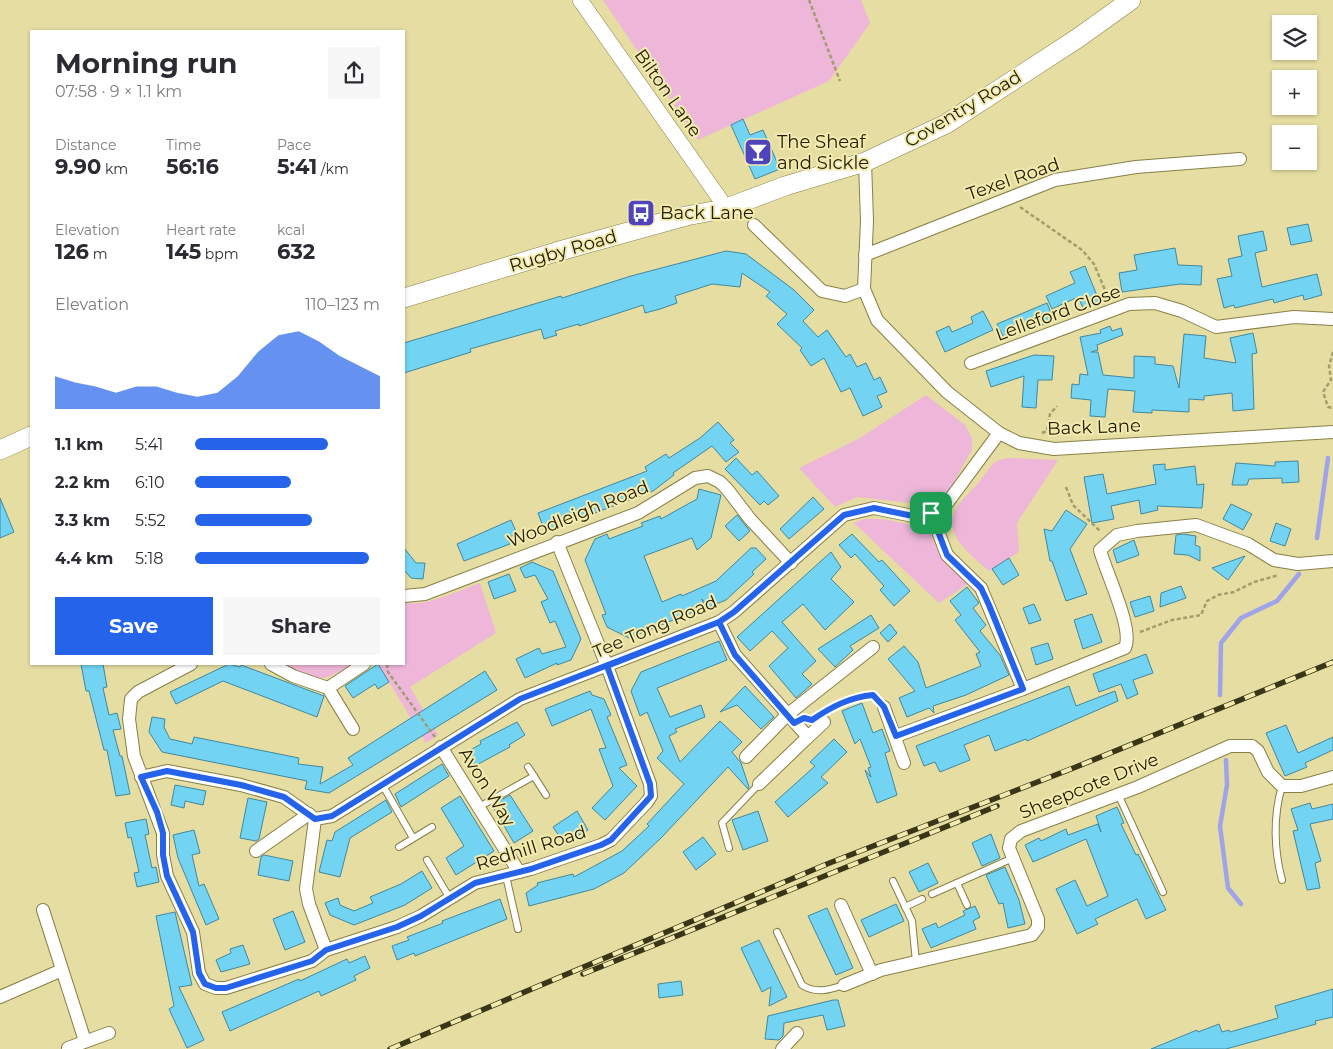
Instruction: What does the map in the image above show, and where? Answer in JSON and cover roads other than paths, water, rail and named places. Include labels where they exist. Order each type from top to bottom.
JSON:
[{"type":"main road","name":"Coventry Road","points":[[724,209],[785,186],[865,162],[946,124],[1078,38],[1131,0]]},
{"type":"main road","name":"Rugby Road","points":[[405,298],[686,216],[724,209]]},
{"type":"main road","points":[[0,450],[30,436]]},
{"type":"street","name":"Bilton Lane","points":[[580,0],[720,199],[724,209]]},
{"type":"street","name":"Texel Road","points":[[865,255],[1054,180],[1136,167],[1240,159]]},
{"type":"street","name":"Back Lane","points":[[865,162],[867,221],[864,289],[877,320],[947,392],[999,433],[1020,443],[1054,449],[1333,432]]},
{"type":"street","points":[[754,225],[822,291],[845,296],[864,289]]},
{"type":"street","name":"Lelleford Close","points":[[972,363],[1129,304],[1155,303],[1182,311],[1216,327],[1294,317],[1333,319]]},
{"type":"street","points":[[999,433],[945,506],[931,513],[947,555],[981,588],[1023,689]]},
{"type":"street","name":"Woodleigh Road","points":[[405,596],[425,594],[557,542],[643,511],[695,478],[708,476],[720,482],[727,489],[750,519],[791,563]]},
{"type":"street","name":"Tee Tong Road","points":[[256,851],[312,817],[332,816],[441,746],[520,699],[719,622],[734,612],[844,515],[874,508],[913,516],[931,513]]},
{"type":"street","points":[[896,736],[1023,689],[1125,648],[1128,636],[1123,624],[1123,612],[1105,569],[1100,550],[1117,535],[1196,525],[1248,544],[1274,560],[1285,563],[1326,564],[1333,561]]},
{"type":"street","points":[[557,542],[607,666]]},
{"type":"street","points":[[719,622],[735,655],[808,737]]},
{"type":"street","points":[[746,756],[787,715],[873,647]]},
{"type":"street","points":[[189,665],[148,685],[131,699],[129,719],[134,756],[141,777],[167,771],[241,785],[284,797],[312,817],[306,889],[309,904],[326,950]]},
{"type":"street","points":[[273,665],[293,676],[328,688],[354,729]]},
{"type":"street","points":[[328,688],[362,665]]},
{"type":"street","name":"Redhill Road","points":[[141,777],[157,812],[163,833],[163,855],[167,876],[193,932],[199,973],[205,984],[216,988],[226,988],[312,961],[326,950],[397,927],[421,916],[449,897],[475,883],[519,872],[606,842],[651,796],[650,784],[607,666]]},
{"type":"street","points":[[884,707],[896,736],[904,763]]},
{"type":"street","points":[[759,784],[824,722]]},
{"type":"street","name":"Avon Way","points":[[441,746],[519,872]]},
{"type":"street","name":"Sheepcote Drive","points":[[844,985],[872,974],[916,962],[1032,935],[1038,927],[1038,919],[1009,844],[1015,834],[1118,794],[1230,746],[1252,746],[1258,751],[1268,772],[1282,786]]},
{"type":"street","points":[[1282,786],[1302,786],[1333,777]]},
{"type":"street","points":[[841,905],[872,974]]},
{"type":"street","points":[[43,910],[85,1041]]},
{"type":"street","points":[[0,997],[62,970]]},
{"type":"street","points":[[68,1048],[109,1033]]},
{"type":"street","points":[[782,1049],[797,1033]]},
{"type":"lane","points":[[528,767],[546,795]]},
{"type":"lane","points":[[479,807],[534,776]]},
{"type":"lane","points":[[382,784],[414,838]]},
{"type":"lane","points":[[729,848],[722,823],[759,784]]},
{"type":"lane","points":[[1282,786],[1276,806],[1277,861],[1282,880]]},
{"type":"lane","points":[[1118,794],[1164,892]]},
{"type":"lane","points":[[399,848],[432,828]]},
{"type":"lane","points":[[932,894],[1013,858]]},
{"type":"lane","points":[[427,860],[449,897]]},
{"type":"lane","points":[[506,876],[518,929]]},
{"type":"lane","points":[[892,881],[912,921],[916,962]]},
{"type":"lane","points":[[957,883],[967,905]]},
{"type":"lane","points":[[905,907],[922,899]]},
{"type":"lane","points":[[777,932],[802,985],[809,990],[819,991],[844,985]]},
{"type":"waterway","points":[[1317,538],[1328,458]]},
{"type":"waterway","points":[[1220,695],[1221,643],[1241,618],[1277,601],[1299,574]]},
{"type":"waterway","points":[[1226,760],[1227,785],[1220,826],[1228,888],[1241,904]]},
{"type":"railway","points":[[390,1049],[827,864],[1076,767],[1333,662]]},
{"type":"railway","points":[[583,974],[997,806]]},
{"type":"place","name":"The Sheaf and Sickle","points":[[758,152]]},
{"type":"place","name":"Back Lane","points":[[641,213]]}]
